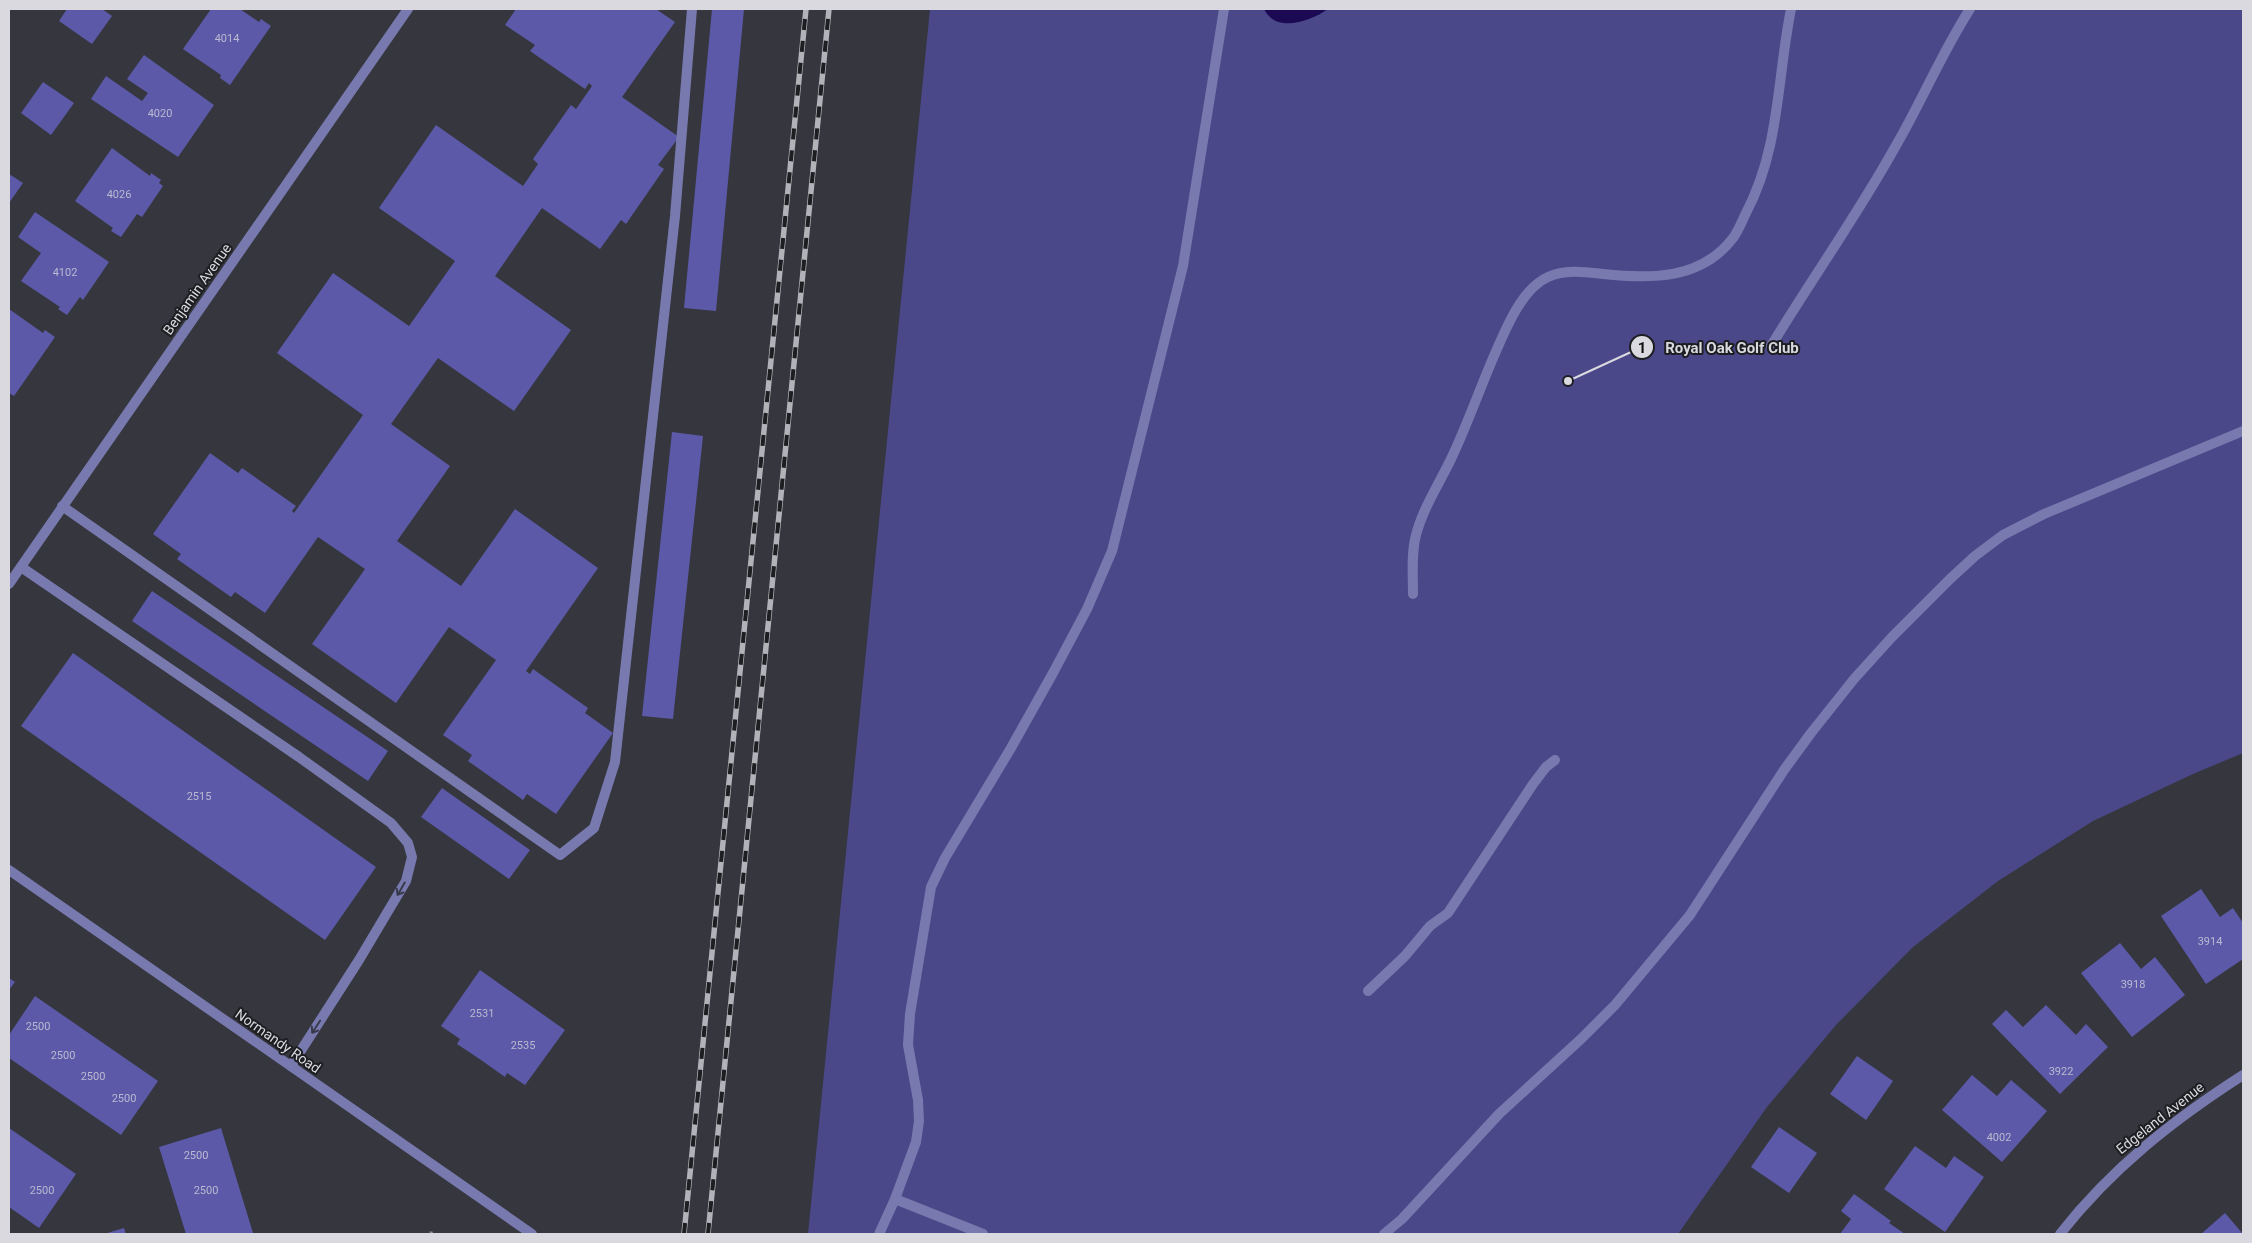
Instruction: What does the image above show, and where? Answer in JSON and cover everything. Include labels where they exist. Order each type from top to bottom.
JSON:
[{"type":"street","name":"Benjamin Avenue","points":[[9,584],[408,9]]},
{"type":"street","points":[[62,506],[560,855],[594,828],[615,762],[675,216],[692,9]]},
{"type":"street","points":[[879,1234],[895,1199],[916,1142],[919,1121],[918,1100],[908,1045],[910,1014],[931,887],[945,858],[1011,748],[1087,609],[1112,551],[1183,266],[1224,9]]},
{"type":"street","points":[[1413,594],[1413,558],[1416,535],[1423,517],[1451,459],[1512,317],[1532,288],[1547,277],[1562,272],[1578,271],[1638,278],[1658,277],[1681,272],[1699,267],[1712,259],[1734,237],[1756,195],[1764,170],[1777,107],[1791,9]]},
{"type":"street","points":[[1771,346],[1879,175],[1917,108],[1938,63],[1970,9]]},
{"type":"street","points":[[1384,1234],[1402,1219],[1499,1114],[1581,1040],[1615,1005],[1690,915],[1784,770],[1811,733],[1880,651],[1950,579],[2003,535],[2044,514],[2243,431]]},
{"type":"street","points":[[21,567],[299,756],[391,823],[408,843],[412,857],[406,882],[291,1066]]},
{"type":"street","points":[[1368,991],[1405,956],[1430,926],[1448,913],[1533,784],[1546,767],[1555,760]]},
{"type":"street","name":"Normandy Road","points":[[9,870],[530,1234]]},
{"type":"street","name":"Edgeland Avenue","points":[[2060,1234],[2077,1212],[2114,1172],[2154,1137],[2243,1074]]},
{"type":"street","points":[[895,1199],[983,1234]]},
{"type":"path","points":[[431,1234],[432,1228]]},
{"type":"shaded area","points":[[930,9],[2243,9],[2243,753],[2193,774],[2093,821],[1998,881],[1913,947],[1836,1025],[1767,1107],[1678,1234],[808,1234]]},
{"type":"shaded area","points":[[1264,9],[1328,9],[1313,18],[1294,23],[1285,23],[1269,17]]},
{"type":"building","points":[[67,9],[102,9],[112,16],[92,44],[59,21]]},
{"type":"building","points":[[211,9],[240,9],[259,22],[261,19],[271,26],[230,85],[220,78],[221,75],[183,49]]},
{"type":"building","points":[[516,9],[656,9],[675,22],[622,97],[679,137],[658,165],[664,169],[626,224],[621,220],[600,249],[542,208],[495,276],[571,330],[514,411],[438,358],[391,424],[450,466],[397,541],[461,586],[515,509],[598,568],[526,671],[530,674],[533,669],[588,708],[585,713],[613,733],[556,814],[527,794],[523,800],[468,761],[472,755],[443,735],[496,660],[449,627],[396,703],[312,644],[365,569],[318,537],[265,613],[235,592],[231,597],[177,559],[181,554],[153,534],[210,453],[238,473],[242,468],[296,506],[292,511],[294,513],[363,415],[277,353],[333,273],[409,326],[455,261],[379,208],[436,125],[523,186],[538,164],[533,159],[571,105],[576,109],[592,86],[589,83],[585,89],[530,51],[535,45],[505,25]]},
{"type":"building","points":[[712,9],[744,9],[716,311],[684,308]]},
{"type":"building","points":[[144,55],[214,105],[178,157],[91,99],[106,76],[142,101],[148,93],[127,79]]},
{"type":"building","points":[[43,82],[74,103],[51,135],[21,113]]},
{"type":"building","points":[[112,148],[150,176],[151,173],[161,180],[159,183],[163,186],[142,217],[137,214],[121,237],[111,231],[113,228],[75,201]]},
{"type":"building","points":[[9,174],[23,183],[9,203]]},
{"type":"building","points":[[35,212],[109,262],[83,300],[80,297],[67,315],[58,309],[60,307],[21,281],[41,253],[18,237]]},
{"type":"building","points":[[9,309],[43,333],[45,330],[55,337],[14,396],[9,393]]},
{"type":"building","points":[[672,432],[703,436],[673,719],[642,716]]},
{"type":"building","points":[[152,591],[388,751],[368,781],[132,621]]},
{"type":"building","points":[[73,653],[376,867],[325,940],[21,726]]},
{"type":"building","points":[[442,788],[530,850],[509,879],[421,817]]},
{"type":"building","points":[[2201,889],[2220,917],[2233,908],[2243,923],[2243,959],[2206,984],[2161,916]]},
{"type":"building","points":[[2120,943],[2141,969],[2155,957],[2185,995],[2132,1037],[2081,973]]},
{"type":"building","points":[[480,970],[565,1030],[525,1085],[507,1073],[505,1077],[457,1044],[460,1039],[441,1026]]},
{"type":"building","points":[[9,978],[15,982],[9,990]]},
{"type":"building","points":[[35,996],[158,1081],[121,1135],[9,1058],[9,1035]]},
{"type":"building","points":[[2046,1005],[2076,1035],[2086,1024],[2108,1047],[2060,1094],[1992,1024],[2006,1010],[2023,1027]]},
{"type":"building","points":[[1857,1056],[1893,1081],[1866,1120],[1830,1094]]},
{"type":"building","points":[[1972,1075],[1997,1096],[2011,1080],[2047,1111],[2002,1162],[1942,1110]]},
{"type":"building","points":[[1779,1127],[1817,1153],[1789,1193],[1751,1167]]},
{"type":"building","points":[[9,1128],[76,1174],[39,1228],[9,1207]]},
{"type":"building","points":[[221,1128],[253,1233],[186,1234],[159,1147]]},
{"type":"building","points":[[1915,1146],[1946,1168],[1954,1156],[1984,1177],[1945,1232],[1884,1189]]},
{"type":"building","points":[[1854,1194],[1891,1221],[1889,1223],[1905,1234],[1840,1234],[1851,1219],[1841,1211]]},
{"type":"building","points":[[2225,1213],[2243,1234],[2201,1234]]},
{"type":"building","points":[[124,1228],[126,1234],[104,1234]]},
{"type":"railway","points":[[684,1234],[806,9]]},
{"type":"railway","points":[[708,1234],[829,9]]},
{"type":"place","name":"Royal Oak Golf Club","points":[[1568,381]]}]
